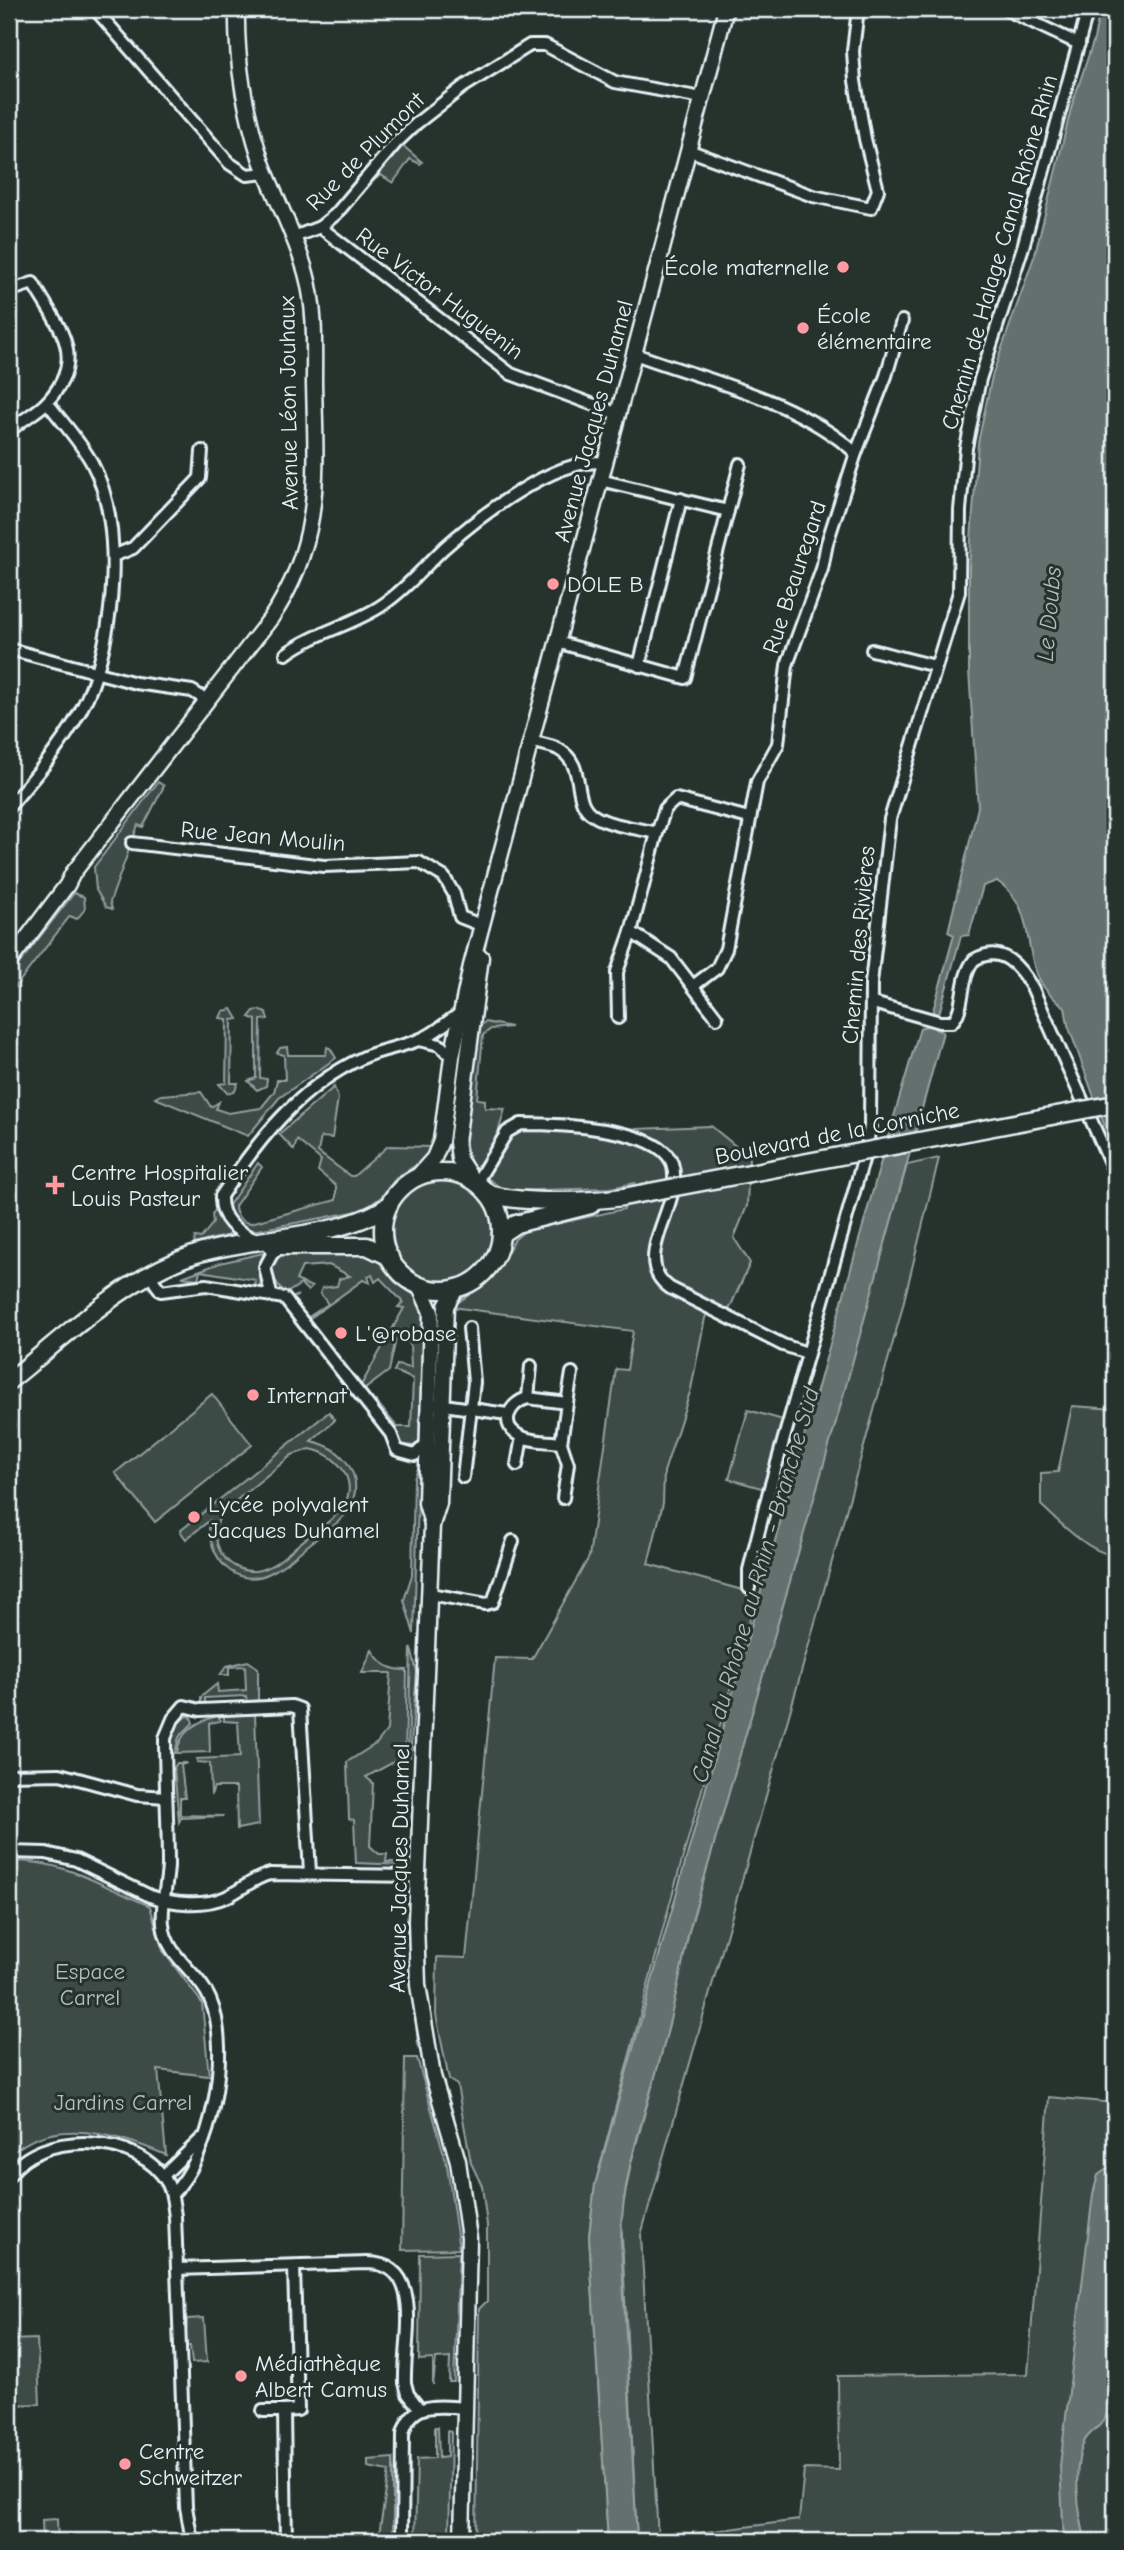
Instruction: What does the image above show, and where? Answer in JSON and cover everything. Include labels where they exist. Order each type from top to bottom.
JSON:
[{"type":"main road","name":"Avenue Léon Jouhaux","points":[[9,962],[67,885],[73,873],[208,701],[289,590],[304,556],[312,522],[316,480],[314,326],[307,276],[253,130],[241,75],[237,9]]},
{"type":"main road","name":"Avenue Jacques Duhamel","points":[[479,1186],[459,1158],[457,1142],[467,1012],[483,926],[726,9]]},
{"type":"main road","points":[[9,946],[50,894],[73,873]]},
{"type":"main road","name":"Avenue Jacques Duhamel","points":[[417,1177],[437,1153],[452,1057],[467,1012]]},
{"type":"main road","name":"Boulevard de la Corniche","points":[[501,1234],[516,1224],[618,1197],[1115,1104]]},
{"type":"main road","points":[[9,1381],[104,1306],[155,1272],[192,1255],[356,1222],[389,1205],[403,1187],[417,1177],[449,1172],[479,1186],[499,1214],[501,1234],[495,1255],[487,1268],[471,1282],[438,1289],[419,1285],[404,1275],[390,1257],[383,1234],[389,1205]]},
{"type":"main road","name":"Boulevard de la Corniche","points":[[479,1186],[503,1199],[522,1201],[618,1197]]},
{"type":"main road","points":[[9,1393],[155,1283],[209,1259],[282,1245],[367,1246],[390,1257]]},
{"type":"main road","name":"Avenue Jacques Duhamel","points":[[419,1285],[431,1312],[439,1503],[432,1525],[416,1921],[419,2004],[433,2076],[457,2161],[469,2238],[462,2541]]},
{"type":"main road","name":"Avenue Jacques Duhamel","points":[[432,1525],[426,1503],[429,1441],[436,1404],[446,1307],[457,1287]]},
{"type":"street","points":[[95,9],[229,163],[247,175],[267,173]]},
{"type":"street","points":[[688,149],[813,196],[871,208],[878,190],[855,81],[853,51],[858,9]]},
{"type":"street","points":[[1005,9],[1079,44]]},
{"type":"street","name":"Chemin de Halage Canal Rhône Rhin","points":[[959,592],[960,510],[970,424],[1088,9]]},
{"type":"street","name":"Rue de Plumont","points":[[294,237],[320,227],[348,203],[402,136],[463,87],[533,44],[545,45],[615,82],[702,98]]},
{"type":"street","name":"Rue Victor Huguenin","points":[[320,227],[511,374],[618,414]]},
{"type":"street","points":[[9,290],[33,283],[66,340],[69,354],[66,371],[47,402],[9,432]]},
{"type":"street","name":"Rue Beauregard","points":[[693,986],[717,968],[726,949],[757,782],[777,751],[787,664],[822,569],[827,542],[856,453],[886,376],[902,321]]},
{"type":"street","points":[[635,354],[695,373],[792,412],[838,438],[856,453]]},
{"type":"street","points":[[9,807],[59,747],[87,697],[110,609],[113,556],[108,515],[97,475],[47,402]]},
{"type":"street","points":[[113,556],[133,548],[200,478],[202,451]]},
{"type":"street","points":[[286,654],[382,605],[403,589],[444,548],[498,506],[571,466],[591,462],[605,463]]},
{"type":"street","points":[[557,642],[685,678],[740,464]]},
{"type":"street","points":[[600,480],[728,511]]},
{"type":"street","points":[[639,666],[681,499]]},
{"type":"street","name":"Chemin des Rivières","points":[[749,1588],[749,1570],[807,1353],[867,1146],[870,1126],[873,1003],[871,983],[890,819],[959,592]]},
{"type":"street","points":[[9,649],[136,683],[192,691],[208,701]]},
{"type":"street","points":[[872,650],[935,666]]},
{"type":"street","points":[[531,741],[558,749],[570,759],[578,775],[584,805],[592,815],[657,833]]},
{"type":"street","points":[[618,1018],[617,972],[631,932],[665,809],[676,799],[749,818]]},
{"type":"street","name":"Rue Jean Moulin","points":[[132,844],[324,866],[419,862],[444,877],[454,894],[460,917],[483,926]]},
{"type":"street","points":[[631,932],[671,958],[717,1018]]},
{"type":"street","points":[[873,1003],[940,1022],[952,1022],[957,1017],[963,983],[975,960],[997,954],[1014,962],[1033,989],[1115,1174]]},
{"type":"street","points":[[256,1240],[234,1229],[229,1223],[221,1196],[281,1115],[313,1087],[364,1057],[419,1040],[467,1012]]},
{"type":"street","points":[[419,1040],[440,1045],[452,1057]]},
{"type":"street","points":[[479,1186],[507,1132],[521,1125],[624,1134],[655,1145],[668,1157],[674,1173],[653,1259],[657,1277],[670,1288],[783,1345],[807,1353]]},
{"type":"street","points":[[271,1294],[265,1267],[272,1254],[282,1245]]},
{"type":"street","points":[[155,1283],[161,1291],[206,1285],[284,1298],[391,1434],[397,1450],[415,1455],[424,1449],[429,1441]]},
{"type":"street","points":[[463,1477],[474,1382],[469,1328]]},
{"type":"street","points":[[528,1398],[531,1366]]},
{"type":"street","points":[[563,1498],[568,1464],[561,1443],[572,1373]]},
{"type":"street","points":[[507,1414],[515,1403],[528,1398],[567,1403]]},
{"type":"street","points":[[436,1404],[507,1414]]},
{"type":"street","points":[[507,1414],[511,1427],[522,1437],[561,1443]]},
{"type":"street","points":[[517,1465],[522,1437]]},
{"type":"street","points":[[430,1594],[486,1604],[492,1602],[513,1541]]},
{"type":"street","points":[[172,2194],[190,2173],[205,2136],[219,2078],[213,2008],[205,1991],[180,1962],[169,1944],[163,1926],[168,1869],[165,1738],[173,1719],[184,1706],[200,1710],[292,1706],[300,1709],[310,1872]]},
{"type":"street","points":[[9,1775],[60,1773],[138,1796],[166,1797]]},
{"type":"street","points":[[9,1852],[46,1853],[76,1860],[164,1901],[215,1901],[261,1876],[310,1872],[419,1876]]},
{"type":"street","points":[[163,2176],[205,2136]]},
{"type":"street","points":[[9,2176],[20,2162],[38,2150],[92,2143],[139,2158],[163,2176],[172,2194],[186,2507],[192,2541]]},
{"type":"street","points":[[177,2269],[377,2263],[399,2274],[407,2292],[405,2383],[408,2394],[419,2408]]},
{"type":"street","points":[[263,2411],[298,2410],[294,2267]]},
{"type":"street","points":[[402,2541],[403,2434],[407,2421],[419,2408],[465,2408]]},
{"type":"street","points":[[284,2411],[286,2541]]},
{"type":"green space","points":[[228,9],[234,75],[255,159],[252,160],[235,94]]},
{"type":"green space","points":[[402,145],[422,162],[420,164],[410,159],[393,183],[381,175],[373,181]]},
{"type":"green space","points":[[158,782],[164,786],[143,827],[138,825],[110,902],[112,909],[106,907],[96,890],[94,867]]},
{"type":"green space","points":[[74,893],[84,897],[85,909],[77,919],[70,916],[9,995],[9,977]]},
{"type":"green space","points":[[232,1009],[238,1019],[232,1020],[231,1083],[238,1083],[235,1091],[227,1093],[219,1084],[226,1083],[227,1019],[220,1018],[223,1011]]},
{"type":"green space","points":[[254,1011],[266,1013],[268,1019],[261,1020],[260,1078],[267,1079],[266,1086],[257,1090],[248,1081],[256,1078],[256,1020],[249,1017]]},
{"type":"green space","points":[[485,1022],[511,1027],[491,1029],[483,1035],[477,1099],[485,1100],[485,1108],[505,1109],[494,1146],[477,1171],[469,1159],[465,1142],[465,1103],[477,1029]]},
{"type":"green space","points":[[287,1047],[288,1055],[326,1055],[327,1047],[336,1058],[279,1098],[248,1136],[155,1098],[161,1095],[201,1092],[211,1107],[219,1102],[216,1109],[228,1113],[261,1108],[274,1092],[277,1080],[285,1080],[284,1055],[277,1053],[280,1048]]},
{"type":"green space","points":[[334,1087],[338,1098],[332,1138],[321,1137],[318,1152],[350,1176],[354,1176],[388,1146],[431,1147],[424,1160],[397,1177],[381,1197],[364,1210],[258,1230],[237,1224],[231,1216],[229,1205],[258,1163],[262,1167],[235,1206],[237,1215],[244,1222],[251,1223],[336,1200],[336,1186],[318,1171],[321,1160],[297,1140],[294,1150],[279,1134]]},
{"type":"green space","points":[[558,1118],[636,1129],[711,1126],[749,1157],[747,1206],[734,1238],[750,1263],[728,1312],[713,1303],[705,1318],[691,1389],[664,1472],[663,1503],[648,1564],[757,1594],[670,1903],[595,2185],[589,2236],[608,2541],[476,2541],[479,2309],[487,2301],[487,2225],[482,2186],[471,2163],[457,2085],[449,2080],[436,2015],[437,1957],[466,1958],[495,1658],[532,1659],[589,1557],[616,1369],[627,1370],[633,1331],[452,1307],[492,1278],[515,1239],[525,1231],[624,1209],[635,1183],[610,1188],[505,1191],[486,1177],[502,1146],[513,1135],[548,1129]]},
{"type":"green space","points":[[939,1158],[900,1317],[641,2235],[658,2538],[799,2520],[804,2469],[839,2470],[838,2376],[1028,2374],[1049,2097],[1115,2103],[1115,2541],[637,2541],[621,2216],[631,2163],[663,2047],[689,1931],[907,1165]]},
{"type":"green space","points":[[442,1177],[462,1181],[480,1192],[491,1210],[495,1230],[491,1250],[480,1268],[462,1279],[442,1283],[422,1279],[404,1268],[393,1250],[389,1230],[393,1210],[404,1192],[422,1181]]},
{"type":"green space","points":[[217,1208],[233,1234],[194,1244],[195,1237],[201,1238],[213,1223],[212,1214]]},
{"type":"green space","points":[[284,1252],[366,1253],[376,1258],[395,1282],[417,1297],[423,1315],[419,1440],[415,1446],[403,1445],[372,1405],[376,1401],[397,1427],[411,1427],[413,1379],[394,1371],[397,1365],[411,1368],[410,1343],[396,1339],[389,1371],[361,1392],[359,1389],[404,1308],[398,1307],[403,1302],[380,1278],[375,1282],[372,1275],[368,1276],[370,1283],[363,1280],[306,1321],[290,1299],[298,1295],[292,1300],[307,1318],[328,1304],[320,1293],[322,1288],[337,1286],[339,1279],[350,1276],[329,1265],[302,1267],[296,1280],[312,1287],[308,1291],[301,1284],[285,1294],[271,1272],[273,1262]]},
{"type":"green space","points":[[263,1253],[260,1288],[255,1288],[256,1280],[200,1271],[198,1279],[182,1277],[220,1263]]},
{"type":"green space","points":[[212,1394],[252,1445],[155,1522],[115,1473]]},
{"type":"green space","points":[[1072,1406],[1115,1409],[1115,1556],[1085,1543],[1041,1505],[1041,1473],[1058,1472]]},
{"type":"green space","points":[[748,1410],[783,1420],[765,1489],[729,1479]]},
{"type":"green space","points":[[329,1412],[335,1420],[311,1441],[332,1449],[348,1464],[355,1484],[354,1495],[343,1517],[284,1565],[259,1577],[235,1574],[218,1558],[213,1547],[209,1521],[186,1539],[180,1531]],"holes":[[[310,1449],[321,1452],[338,1464],[348,1482],[346,1502],[339,1512],[285,1556],[262,1570],[245,1570],[228,1561],[219,1549],[216,1539],[221,1513],[292,1455]]]},
{"type":"green space","points":[[419,1466],[414,1634],[404,1600],[412,1575],[414,1479]]},
{"type":"green space","points":[[411,1648],[417,1672],[410,1756],[408,1753]]},
{"type":"green space","points":[[372,1650],[386,1666],[407,1670],[405,1756],[366,1777],[373,1783],[370,1846],[379,1854],[387,1854],[386,1862],[397,1862],[402,1845],[406,1861],[402,1865],[356,1863],[354,1820],[349,1819],[347,1762],[377,1743],[387,1730],[391,1673],[362,1673]]},
{"type":"green space","points":[[248,1661],[258,1668],[258,1700],[247,1704],[246,1696],[205,1698],[205,1706],[201,1704],[201,1697],[217,1684],[218,1692],[246,1690],[245,1666],[229,1667],[229,1675],[220,1675],[227,1666]]},
{"type":"green space","points":[[255,1714],[259,1825],[237,1829],[236,1787],[214,1787],[211,1795],[210,1763],[197,1762],[197,1759],[240,1757],[238,1722],[224,1721],[224,1716]]},
{"type":"green space","points":[[190,1715],[193,1723],[179,1737],[175,1753],[170,1753],[174,1731],[184,1718]]},
{"type":"green space","points":[[219,1716],[220,1721],[209,1723],[210,1752],[177,1753],[182,1738],[191,1728],[204,1720]]},
{"type":"green space","points":[[177,1763],[187,1763],[181,1765],[185,1798],[180,1798],[180,1815],[224,1816],[181,1818],[179,1822],[174,1768]]},
{"type":"green space","name":"Espace Carrel","points":[[9,1861],[65,1869],[150,1906],[163,1951],[202,2003],[209,2076],[158,2070],[166,2155],[106,2135],[65,2132],[26,2143],[9,2156]]},
{"type":"green space","points":[[406,1921],[409,1921],[412,1981]]},
{"type":"green space","points":[[412,1987],[422,2055],[450,2154],[463,2232],[460,2357],[462,2236],[453,2175],[418,2044]]},
{"type":"green space","points":[[405,2058],[417,2058],[447,2165],[459,2249],[402,2250]]},
{"type":"green space","points":[[459,2253],[454,2382],[449,2382],[450,2358],[436,2359],[433,2385],[433,2359],[419,2360],[420,2254]]},
{"type":"green space","points":[[204,2318],[207,2362],[192,2363],[190,2346],[185,2346],[187,2319]]},
{"type":"green space","points":[[37,2339],[40,2404],[9,2405],[9,2340]]},
{"type":"green space","points":[[435,2427],[438,2427],[439,2458],[447,2457],[447,2431],[451,2432],[449,2541],[415,2541],[417,2459],[435,2458]]},
{"type":"green space","points":[[393,2458],[393,2541],[378,2541],[389,2471],[368,2467],[368,2460]]},
{"type":"green space","points":[[57,2519],[58,2541],[43,2541],[42,2520]]},
{"type":"water","name":"Le Doubs","points":[[1100,9],[1115,9],[1115,1155],[1068,1025],[1065,1007],[1048,993],[1038,977],[1021,910],[1012,894],[997,881],[983,886],[969,935],[961,936],[938,1017],[935,1029],[943,1032],[836,1422],[689,1931],[666,2037],[629,2169],[621,2241],[637,2541],[608,2541],[589,2236],[595,2185],[887,1140],[920,1028],[929,1025],[954,935],[948,932],[978,807],[969,671],[969,567],[978,443],[992,376],[1035,254],[1072,105],[1094,39]]},
{"type":"water","points":[[1113,2165],[1116,2179],[1117,2243],[1107,2413],[1084,2442],[1078,2465],[1079,2505],[1086,2541],[1064,2541],[1060,2466],[1093,2194],[1098,2175]]},
{"type":"place","name":"École maternelle","points":[[843,267]]},
{"type":"place","name":"École élémentaire","points":[[803,328]]},
{"type":"place","name":"DOLE B","points":[[553,584]]},
{"type":"place","name":"Centre Hospitalier Louis Pasteur","points":[[55,1185]]},
{"type":"place","name":"L'@robase","points":[[341,1333]]},
{"type":"place","name":"Internat","points":[[253,1395]]},
{"type":"place","name":"Lycée polyvalent Jacques Duhamel","points":[[194,1517]]},
{"type":"place","name":"Médiathèque Albert Camus","points":[[241,2376]]},
{"type":"place","name":"Centre Schweitzer","points":[[125,2464]]},
{"type":"water label","name":"Canal du Rhône au Rhin - Branche Sud","points":[[755,1585]]},
{"type":"park label","name":"Jardins Carrel","points":[[123,2102]]}]
